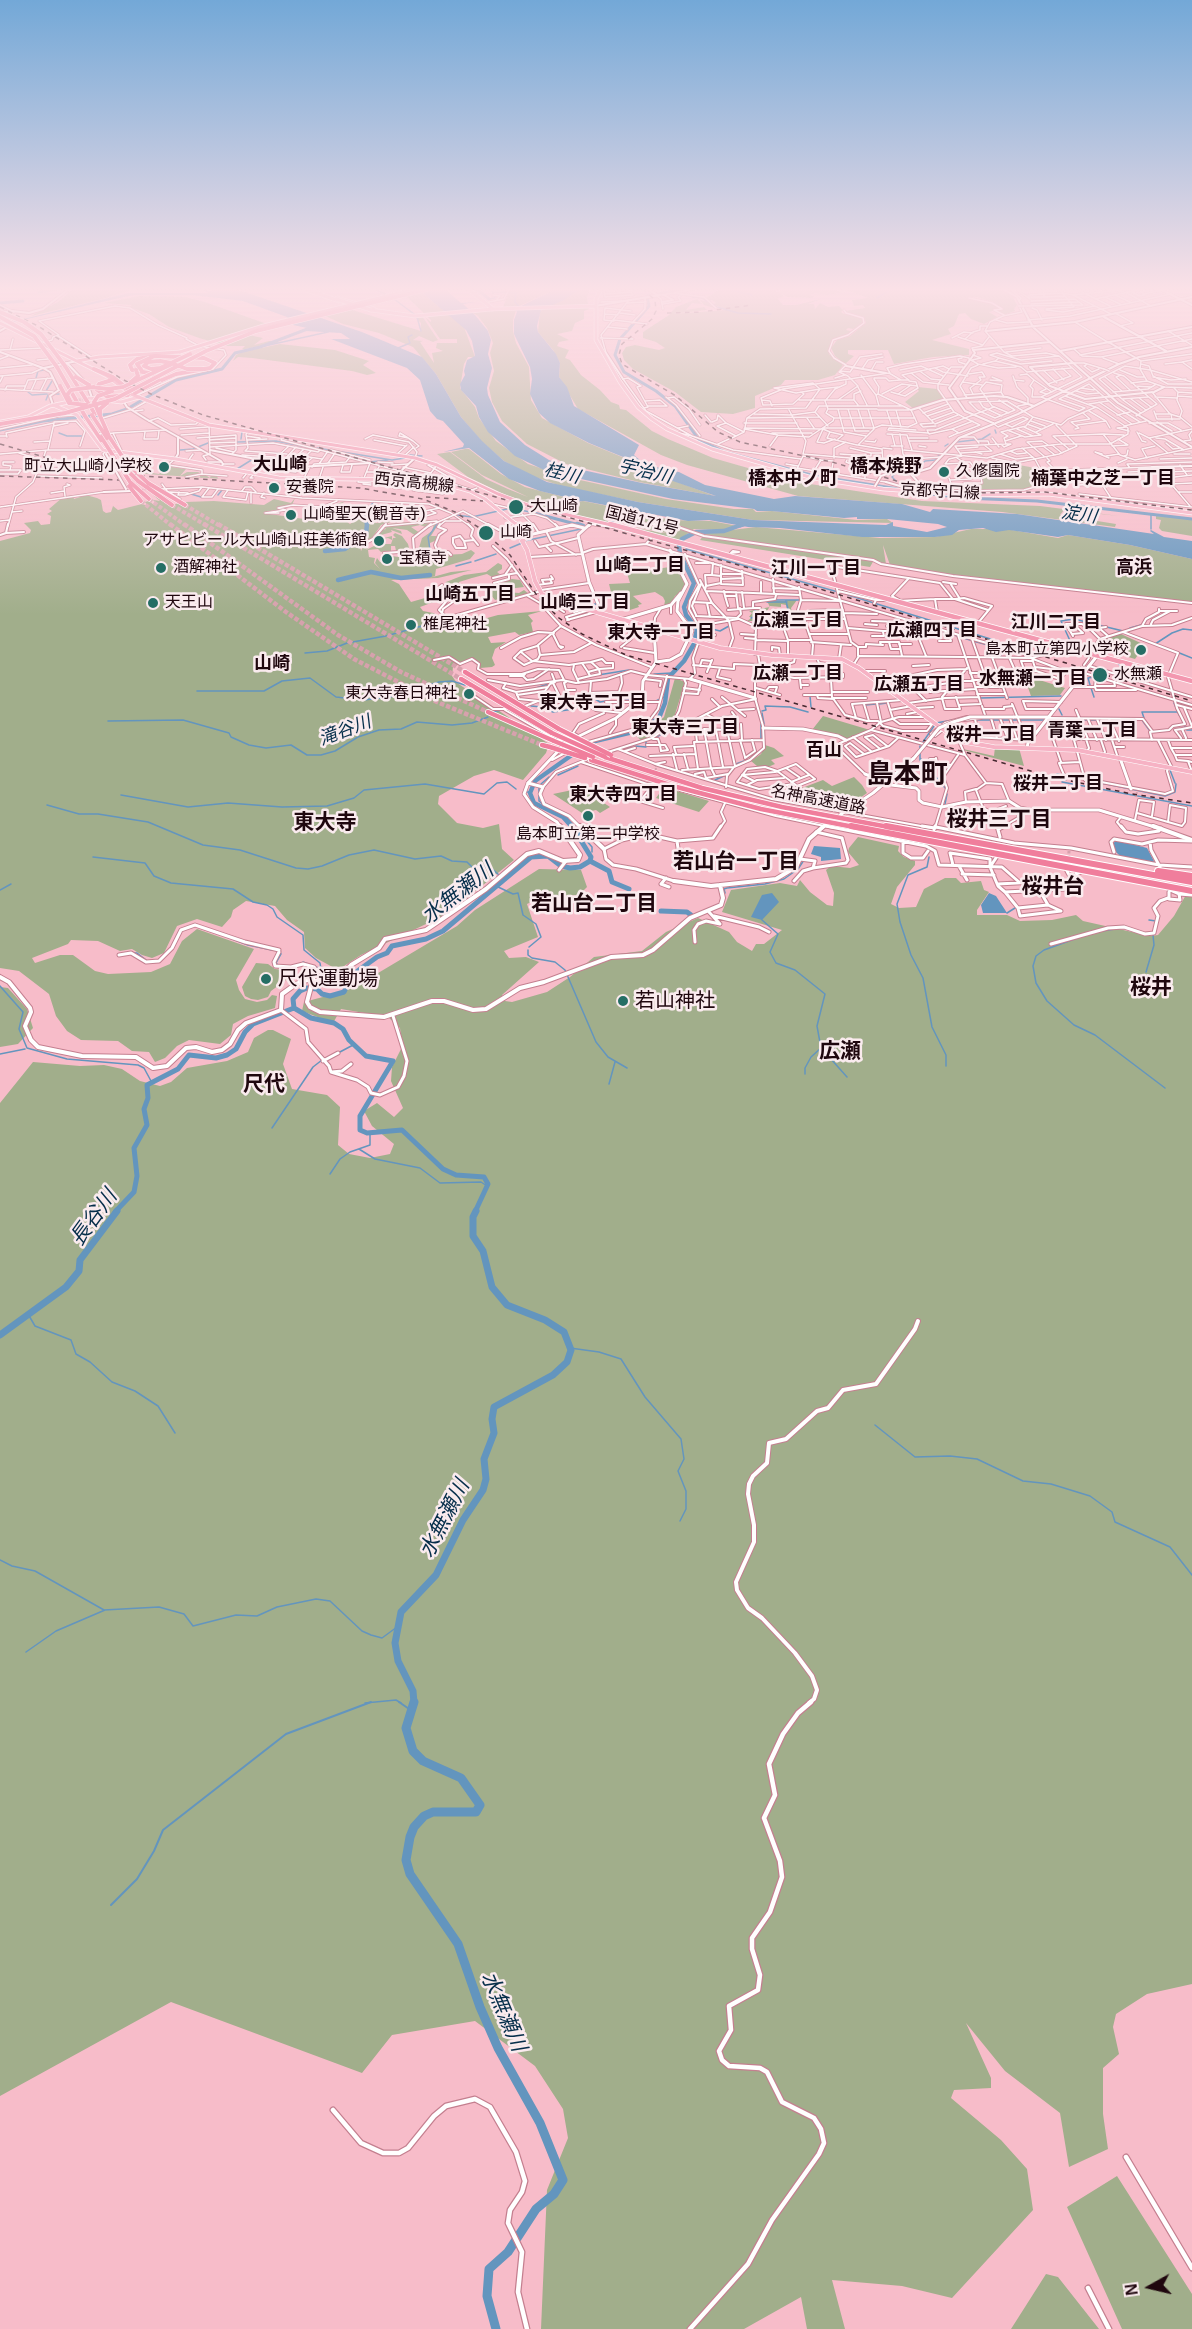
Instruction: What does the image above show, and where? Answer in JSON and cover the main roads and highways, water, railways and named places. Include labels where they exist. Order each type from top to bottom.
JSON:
[{"type":"highway","points":[[65,398],[68,402],[82,405],[105,398]]},
{"type":"highway","points":[[68,398],[87,417],[111,434],[126,462],[148,483],[185,506]]},
{"type":"highway","points":[[76,398],[141,501]]},
{"type":"highway","points":[[79,398],[93,432],[129,483],[149,499]]},
{"type":"highway","points":[[87,417],[98,398]]},
{"type":"highway","points":[[107,401],[113,398]]},
{"type":"highway","points":[[0,424],[57,414],[114,398]]},
{"type":"highway","points":[[45,417],[117,398]]},
{"type":"highway","points":[[87,417],[104,405],[121,398]]},
{"type":"highway","points":[[0,424],[111,403],[123,398]]},
{"type":"highway","name":"国道171号","points":[[141,398],[208,426],[247,434],[416,456],[435,467],[524,504],[654,535],[978,623],[1032,640],[1096,653],[1192,681]]},
{"type":"highway","points":[[87,417],[138,481],[172,505]]},
{"type":"highway","name":"名神高速道路","points":[[465,672],[608,756],[712,787],[793,807],[1017,848],[1192,876]]},
{"type":"highway","name":"名神高速道路","points":[[461,679],[552,733],[608,756],[685,783],[782,807],[1192,884]]},
{"type":"highway","name":"名神高速道路","points":[[488,712],[593,759],[683,789],[781,813],[1192,893]]},
{"type":"highway","name":"名神高速道路","points":[[542,745],[700,790],[781,810],[1192,884]]},
{"type":"main road","points":[[49,398],[53,405],[68,413],[87,417]]},
{"type":"main road","points":[[91,398],[124,402],[130,398]]},
{"type":"main road","name":"京都守口線","points":[[632,398],[638,407],[671,431],[712,450],[813,478],[900,490],[914,489],[963,495],[1043,494],[1192,513]]},
{"type":"main road","points":[[0,424],[28,417],[53,405],[69,402]]},
{"type":"main road","points":[[124,402],[149,421],[201,450],[210,444],[222,464]]},
{"type":"main road","name":"西京高槻線","points":[[93,432],[105,452],[222,464],[251,474],[303,481],[362,478],[372,482],[392,479],[451,484],[467,489],[480,495],[529,536],[522,541],[537,585],[546,596],[597,612]]},
{"type":"main road","points":[[597,612],[729,649],[756,654],[839,659],[854,664],[959,741],[994,747],[1077,750],[1192,770]]},
{"type":"main road","points":[[0,977],[9,982],[30,1008],[31,1012],[25,1026],[31,1040],[38,1047],[82,1056],[136,1057],[153,1068],[166,1065],[181,1051],[190,1047],[212,1052],[222,1050],[230,1044],[238,1030],[246,1023],[281,1010],[283,993],[296,984],[337,980],[351,965],[379,948],[386,939],[426,930],[450,916],[500,879],[526,854],[543,852],[565,863],[576,861],[580,855],[557,822],[527,802],[524,794],[530,783],[568,741],[616,718],[638,701],[644,693],[645,677],[656,662],[654,629]]},
{"type":"water","points":[[426,398],[450,398],[461,417],[504,461],[547,482],[638,502],[753,520],[886,525],[893,522],[893,526],[927,532],[947,527],[887,519],[857,519],[857,517],[757,511],[673,499],[544,470],[515,456],[488,432],[479,417],[476,406],[468,398],[489,398],[500,422],[525,445],[549,460],[569,467],[716,496],[667,479],[640,464],[589,443],[550,423],[539,413],[532,398],[571,398],[574,406],[639,445],[634,455],[641,461],[662,469],[679,472],[705,485],[774,499],[795,496],[902,504],[930,512],[933,509],[1017,514],[1154,534],[1151,530],[1164,537],[1192,541],[1192,559],[1130,545],[1068,535],[1058,537],[1009,530],[996,532],[983,528],[959,530],[952,535],[935,537],[862,537],[780,528],[748,527],[709,520],[688,521],[584,501],[572,502],[569,498],[540,491],[509,479],[469,448],[443,452],[463,447],[464,444],[443,421],[437,419],[430,411]]},
{"type":"water","points":[[1116,840],[1147,848],[1155,863],[1121,857],[1115,851],[1113,844]]},
{"type":"water","points":[[814,846],[840,848],[841,859],[821,861],[821,857],[811,854]]},
{"type":"water","points":[[772,893],[779,902],[762,920],[751,917],[762,895]]},
{"type":"water","points":[[989,893],[996,896],[1007,913],[983,913],[981,905]]},
{"type":"waterway","points":[[0,430],[43,421],[112,414],[127,409],[146,398]]},
{"type":"waterway","points":[[664,398],[675,406],[699,440],[725,452],[815,476],[905,490]]},
{"type":"waterway","points":[[241,439],[242,432]]},
{"type":"waterway","points":[[59,433],[67,436],[82,436]]},
{"type":"waterway","points":[[957,442],[982,439],[990,434]]},
{"type":"waterway","points":[[237,442],[276,441],[310,448]]},
{"type":"waterway","points":[[180,450],[193,449],[208,443]]},
{"type":"waterway","points":[[317,448],[392,460],[405,458]]},
{"type":"waterway","points":[[410,455],[422,456]]},
{"type":"waterway","points":[[909,468],[917,468],[925,461],[935,460],[939,455]]},
{"type":"waterway","points":[[237,469],[253,459]]},
{"type":"waterway","points":[[369,462],[388,460]]},
{"type":"waterway","points":[[275,463],[292,466]]},
{"type":"waterway","points":[[896,481],[892,477],[899,469],[904,469]]},
{"type":"waterway","points":[[218,495],[222,490]]},
{"type":"waterway","name":"淀川","points":[[915,492],[964,498],[1037,501],[1192,519]]},
{"type":"waterway","points":[[191,494],[201,497]]},
{"type":"waterway","points":[[367,526],[363,514],[375,502]]},
{"type":"waterway","points":[[612,522],[627,505]]},
{"type":"waterway","points":[[512,508],[534,513]]},
{"type":"waterway","points":[[456,515],[472,517],[507,509]]},
{"type":"waterway","points":[[534,513],[583,526],[577,524]]},
{"type":"waterway","points":[[1151,515],[1151,529]]},
{"type":"waterway","points":[[418,564],[431,556],[428,537],[438,523]]},
{"type":"waterway","name":"桂川","points":[[740,526],[749,523]]},
{"type":"waterway","name":"水無瀬川","points":[[595,741],[637,731],[659,718],[665,703],[668,678],[684,661],[694,644],[697,629],[686,615],[684,607],[694,583],[680,554],[679,545],[682,539],[696,532],[724,531],[744,524]]},
{"type":"waterway","points":[[325,551],[345,549],[366,534],[367,526]]},
{"type":"waterway","points":[[524,541],[581,529]]},
{"type":"waterway","points":[[510,548],[522,543]]},
{"type":"waterway","points":[[686,549],[838,592]]},
{"type":"waterway","points":[[475,561],[496,554]]},
{"type":"waterway","points":[[456,566],[471,562]]},
{"type":"waterway","points":[[338,580],[371,572],[401,578],[430,575]]},
{"type":"waterway","points":[[390,576],[402,578]]},
{"type":"waterway","points":[[848,595],[997,641]]},
{"type":"waterway","points":[[776,600],[801,600]]},
{"type":"waterway","points":[[751,618],[756,616],[754,602]]},
{"type":"waterway","points":[[767,602],[786,602]]},
{"type":"waterway","points":[[782,617],[790,617],[786,602]]},
{"type":"waterway","points":[[596,603],[597,603],[589,609],[596,603]]},
{"type":"waterway","points":[[305,653],[327,651],[347,643],[386,636],[447,619]]},
{"type":"waterway","points":[[1070,641],[1061,621],[1074,619],[1123,631]]},
{"type":"waterway","points":[[1130,628],[1141,625]]},
{"type":"waterway","points":[[712,629],[720,631],[729,626]]},
{"type":"waterway","points":[[1155,644],[1172,633],[1183,629],[1192,630]]},
{"type":"waterway","points":[[938,630],[970,640]]},
{"type":"waterway","points":[[973,641],[988,645]]},
{"type":"waterway","points":[[1064,644],[1065,641],[1070,641]]},
{"type":"waterway","points":[[1070,641],[1072,645]]},
{"type":"waterway","points":[[998,647],[1001,656]]},
{"type":"waterway","points":[[1177,652],[1192,658]]},
{"type":"waterway","points":[[1119,664],[1125,675]]},
{"type":"waterway","points":[[598,675],[629,670],[639,672]]},
{"type":"waterway","points":[[654,674],[672,673]]},
{"type":"waterway","points":[[1090,685],[1088,678],[1094,677]]},
{"type":"waterway","points":[[197,691],[264,691],[282,681],[310,678],[336,697],[363,700],[390,697],[439,682],[452,681],[465,685]]},
{"type":"waterway","points":[[533,689],[551,683]]},
{"type":"waterway","points":[[1091,688],[1094,697]]},
{"type":"waterway","points":[[656,701],[666,696]]},
{"type":"waterway","points":[[810,696],[811,707]]},
{"type":"waterway","points":[[980,698],[1061,696]]},
{"type":"waterway","points":[[531,706],[542,707],[553,712],[574,709],[592,697],[600,702],[606,701]]},
{"type":"waterway","points":[[611,701],[636,700]]},
{"type":"waterway","points":[[879,704],[887,703]]},
{"type":"waterway","points":[[1174,703],[1179,715]]},
{"type":"waterway","points":[[865,705],[876,704]]},
{"type":"waterway","points":[[762,711],[766,710],[765,706],[790,707],[808,712]]},
{"type":"waterway","points":[[1059,709],[1062,715]]},
{"type":"waterway","points":[[492,712],[502,710]]},
{"type":"waterway","points":[[1144,718],[1142,712],[1177,712]]},
{"type":"waterway","points":[[762,713],[764,724]]},
{"type":"waterway","name":"滝谷川","points":[[108,721],[183,720],[229,733],[231,737],[249,745],[266,748],[291,745],[307,755],[321,755],[335,751],[358,737],[379,730],[401,729],[417,722],[452,725],[472,723],[488,717]]},
{"type":"waterway","points":[[923,742],[936,723],[953,720]]},
{"type":"waterway","points":[[977,720],[1107,720]]},
{"type":"waterway","points":[[1142,720],[1150,731]]},
{"type":"waterway","points":[[761,724],[761,738]]},
{"type":"waterway","points":[[1184,725],[1187,730],[1192,730]]},
{"type":"waterway","points":[[655,738],[666,731]]},
{"type":"waterway","points":[[635,746],[646,747],[646,742]]},
{"type":"waterway","name":"水無瀬川","points":[[573,828],[563,817],[534,803],[530,793],[535,781],[586,745]]},
{"type":"waterway","points":[[920,746],[920,760]]},
{"type":"waterway","points":[[622,749],[632,747]]},
{"type":"waterway","points":[[921,759],[946,789]]},
{"type":"waterway","points":[[736,764],[744,761]]},
{"type":"waterway","points":[[558,775],[578,766]]},
{"type":"waterway","points":[[1170,770],[1175,783]]},
{"type":"waterway","points":[[1057,774],[1165,796],[1175,792],[1176,784]]},
{"type":"waterway","points":[[715,780],[726,775]]},
{"type":"waterway","points":[[541,784],[549,777]]},
{"type":"waterway","points":[[121,795],[188,807],[228,803],[282,807],[327,806],[354,798],[364,790],[425,784],[484,794],[497,783],[507,782],[516,789]]},
{"type":"waterway","points":[[1062,782],[1192,806]]},
{"type":"waterway","name":"水無瀬川","points":[[539,788],[539,801],[551,811],[567,818],[592,847],[592,852]]},
{"type":"waterway","points":[[945,804],[947,794]]},
{"type":"waterway","points":[[47,805],[79,814],[98,814],[148,822],[203,845],[240,850],[296,868],[308,869],[322,866],[349,855],[374,850],[415,859],[441,856],[452,861],[467,862],[472,867],[490,867],[499,875]]},
{"type":"waterway","name":"水無瀬川","points":[[572,826],[591,857],[590,861]]},
{"type":"waterway","name":"水無瀬川","points":[[294,1008],[293,999],[300,991],[307,988],[317,989],[322,994],[330,996],[344,992],[352,975],[377,957],[387,953],[392,946],[426,939],[443,931],[531,857],[548,856],[561,866],[570,868],[580,867],[590,861]]},
{"type":"waterway","points":[[93,857],[145,863],[154,876],[171,883],[233,889],[253,902],[267,905],[273,909],[277,917],[303,935],[304,950],[320,963],[321,969]]},
{"type":"waterway","points":[[929,857],[927,867],[908,875],[897,904],[900,922],[911,955],[923,978],[932,1027],[946,1055],[946,1066]]},
{"type":"waterway","points":[[725,893],[724,889],[727,888],[765,884],[784,879],[798,869],[804,860]]},
{"type":"waterway","points":[[590,861],[609,871],[612,882],[629,889]]},
{"type":"waterway","points":[[0,890],[11,884]]},
{"type":"waterway","points":[[496,886],[513,894],[518,893],[523,915],[536,924],[541,937],[529,947]]},
{"type":"waterway","points":[[1007,913],[1015,908]]},
{"type":"waterway","points":[[661,911],[687,912],[691,915]]},
{"type":"waterway","points":[[762,920],[778,934],[770,952],[776,963],[795,970],[825,994],[817,1026],[821,1048],[811,1057],[805,1068],[805,1074]]},
{"type":"waterway","points":[[1149,920],[1156,921]]},
{"type":"waterway","points":[[170,949],[180,929]]},
{"type":"waterway","points":[[1102,931],[1115,929]]},
{"type":"waterway","points":[[1146,972],[1154,945],[1153,935]]},
{"type":"waterway","points":[[227,937],[248,945],[272,950]]},
{"type":"waterway","points":[[1080,937],[1044,950],[1036,956],[1033,966],[1036,983],[1047,1001],[1074,1025],[1095,1035],[1165,1088]]},
{"type":"waterway","points":[[528,950],[528,955],[532,958],[555,962],[565,970],[596,1042],[608,1057],[627,1068]]},
{"type":"waterway","points":[[278,965],[276,963],[281,954],[279,951]]},
{"type":"waterway","points":[[124,953],[137,953],[146,960]]},
{"type":"waterway","points":[[303,962],[321,969]]},
{"type":"waterway","points":[[317,978],[321,969]]},
{"type":"waterway","name":"水無瀬川","points":[[313,988],[315,983]]},
{"type":"waterway","points":[[0,986],[23,1012],[19,1029],[27,1048],[67,1059],[138,1065],[144,1068],[151,1081]]},
{"type":"waterway","name":"長谷川","points":[[115,1212],[134,1192],[137,1176],[134,1148],[147,1125],[144,1109],[148,1098],[147,1085],[178,1069],[189,1055],[216,1058],[227,1055],[236,1049],[245,1032],[253,1024],[294,1008]]},
{"type":"waterway","name":"水無瀬川","points":[[294,1008],[311,1018],[334,1023],[343,1029],[349,1040],[366,1056],[393,1061],[360,1116],[360,1130],[367,1133],[402,1130],[443,1169],[456,1175],[484,1177],[488,1184],[475,1212]]},
{"type":"waterway","points":[[338,1053],[355,1044]]},
{"type":"waterway","points":[[0,1054],[25,1049]]},
{"type":"waterway","points":[[822,1049],[847,1077]]},
{"type":"waterway","points":[[272,1128],[313,1067],[322,1060]]},
{"type":"waterway","points":[[609,1084],[615,1062]]},
{"type":"waterway","points":[[330,1174],[340,1159],[350,1152],[370,1145],[370,1132]]},
{"type":"waterway","points":[[359,1149],[375,1159],[420,1168],[440,1183],[481,1182],[487,1186]]},
{"type":"waterway","name":"長谷川","points":[[0,1335],[66,1287],[79,1271],[80,1260],[117,1211]]},
{"type":"waterway","name":"水無瀬川","points":[[414,1702],[413,1691],[398,1661],[395,1643],[401,1612],[436,1575],[463,1520],[483,1490],[486,1479],[484,1459],[494,1433],[492,1419],[494,1407],[553,1375],[567,1362],[571,1350],[564,1332],[545,1320],[507,1305],[492,1287],[483,1251],[473,1236],[473,1217],[476,1211]]},
{"type":"waterway","points":[[28,1314],[35,1326],[71,1340],[76,1354],[90,1362],[112,1382],[135,1391],[158,1406],[175,1433]]},
{"type":"waterway","points":[[570,1348],[599,1352],[621,1359],[645,1397],[681,1439],[684,1459],[678,1471],[686,1491],[686,1509],[680,1521]]},
{"type":"waterway","points":[[875,1425],[915,1457],[950,1456],[977,1459],[1023,1481],[1051,1484],[1090,1496],[1112,1512],[1115,1522],[1170,1547],[1192,1575]]},
{"type":"waterway","points":[[0,1560],[12,1566],[35,1571],[104,1610],[159,1607],[184,1614],[193,1626],[236,1615],[257,1616],[277,1607],[316,1599],[330,1601],[362,1631],[371,1635],[382,1638],[397,1627]]},
{"type":"waterway","points":[[26,1652],[56,1631],[105,1610]]},
{"type":"waterway","points":[[370,1703],[396,1700],[401,1703]]},
{"type":"waterway","points":[[399,1702],[412,1711]]},
{"type":"waterway","name":"水無瀬川","points":[[414,1702],[406,1728],[413,1751],[423,1761],[461,1778],[480,1805],[476,1812],[433,1812],[424,1816],[414,1827],[410,1837],[406,1860],[410,1874],[458,1944],[480,2007],[498,2048],[540,2123],[563,2180],[554,2194],[536,2209],[508,2252],[489,2269],[487,2296],[496,2329]]},
{"type":"waterway","points":[[365,1703],[370,1703]]},
{"type":"waterway","points":[[111,1905],[137,1879],[154,1851],[163,1830],[286,1734],[370,1703]]},
{"type":"tunnel","points":[[69,402],[89,398]]},
{"type":"tunnel","points":[[79,421],[95,419]]},
{"type":"tunnel","points":[[132,490],[158,489]]},
{"type":"tunnel","points":[[149,499],[186,526]]},
{"type":"tunnel","points":[[141,501],[172,526]]},
{"type":"tunnel","points":[[172,505],[207,526]]},
{"type":"tunnel","points":[[185,505],[220,526]]},
{"type":"tunnel","points":[[170,524],[286,612],[354,659],[437,702],[542,745]]},
{"type":"tunnel","points":[[184,524],[338,635],[401,672],[488,712]]},
{"type":"tunnel","points":[[204,524],[461,679]]},
{"type":"tunnel","points":[[218,524],[465,672]]},
{"type":"tunnel","points":[[769,576],[773,573]]},
{"type":"tunnel","points":[[655,782],[656,766]]},
{"type":"tunnel","points":[[1136,797],[1137,792]]},
{"type":"tunnel","points":[[1068,867],[1069,851]]},
{"type":"railway","points":[[160,398],[203,415],[767,573],[1192,701]]},
{"type":"railway","points":[[678,398],[718,432],[740,442],[832,462],[924,489],[968,493],[1045,492],[1192,510]]},
{"type":"railway","points":[[0,444],[61,462],[142,476],[360,488],[423,499],[455,512],[478,527],[510,555],[538,597],[559,618],[582,634],[626,655],[1052,777],[1132,794],[1192,803]]},
{"type":"railway","points":[[0,476],[120,480]]},
{"type":"railway","points":[[426,497],[483,501]]},
{"type":"place","name":"町立大山崎小学校","points":[[164,467]]},
{"type":"place","name":"久修園院","points":[[944,472]]},
{"type":"place","name":"安養院","points":[[274,488]]},
{"type":"place","name":"大山崎","points":[[516,507]]},
{"type":"place","name":"山崎聖天(観音寺)","points":[[291,515]]},
{"type":"place","name":"山崎","points":[[486,533]]},
{"type":"place","name":"アサヒビール大山崎山荘美術館","points":[[379,541]]},
{"type":"place","name":"宝積寺","points":[[387,559]]},
{"type":"place","name":"酒解神社","points":[[161,568]]},
{"type":"place","name":"天王山","points":[[153,603]]},
{"type":"place","name":"椎尾神社","points":[[411,625]]},
{"type":"place","name":"島本町立第四小学校","points":[[1141,650]]},
{"type":"place","name":"水無瀬","points":[[1100,675]]},
{"type":"place","name":"東大寺春日神社","points":[[469,694]]},
{"type":"place","name":"島本町立第二中学校","points":[[588,816]]},
{"type":"place","name":"尺代運動場","points":[[266,979]]},
{"type":"place","name":"若山神社","points":[[623,1001]]},
{"type":"district","name":"大山崎","points":[[280,465]]},
{"type":"district","name":"橋本焼野","points":[[886,467]]},
{"type":"district","name":"橋本中ノ町","points":[[793,479]]},
{"type":"district","name":"楠葉中之芝一丁目","points":[[1103,479]]},
{"type":"district","name":"山崎二丁目","points":[[640,566]]},
{"type":"district","name":"高浜","points":[[1134,568]]},
{"type":"district","name":"江川一丁目","points":[[816,569]]},
{"type":"district","name":"山崎五丁目","points":[[470,595]]},
{"type":"district","name":"山崎三丁目","points":[[585,603]]},
{"type":"district","name":"広瀬三丁目","points":[[798,621]]},
{"type":"district","name":"江川二丁目","points":[[1056,623]]},
{"type":"district","name":"広瀬四丁目","points":[[932,631]]},
{"type":"district","name":"東大寺一丁目","points":[[661,633]]},
{"type":"district","name":"山崎","points":[[272,664]]},
{"type":"district","name":"広瀬一丁目","points":[[798,674]]},
{"type":"district","name":"水無瀬一丁目","points":[[1033,679]]},
{"type":"district","name":"広瀬五丁目","points":[[919,685]]},
{"type":"district","name":"東大寺二丁目","points":[[593,703]]},
{"type":"district","name":"東大寺三丁目","points":[[685,728]]},
{"type":"district","name":"青葉一丁目","points":[[1092,731]]},
{"type":"district","name":"桜井一丁目","points":[[991,735]]},
{"type":"district","name":"百山","points":[[824,751]]},
{"type":"district","name":"島本町","points":[[907,776]]},
{"type":"district","name":"桜井二丁目","points":[[1058,784]]},
{"type":"district","name":"東大寺四丁目","points":[[623,795]]},
{"type":"district","name":"桜井三丁目","points":[[999,820]]},
{"type":"district","name":"東大寺","points":[[325,823]]},
{"type":"district","name":"若山台一丁目","points":[[736,862]]},
{"type":"district","name":"桜井台","points":[[1053,887]]},
{"type":"district","name":"若山台二丁目","points":[[594,904]]},
{"type":"district","name":"桜井","points":[[1151,988]]},
{"type":"district","name":"広瀬","points":[[840,1052]]},
{"type":"district","name":"尺代","points":[[264,1085]]},
{"type":"water label","name":"宇治川","points":[[645,472]]}]
